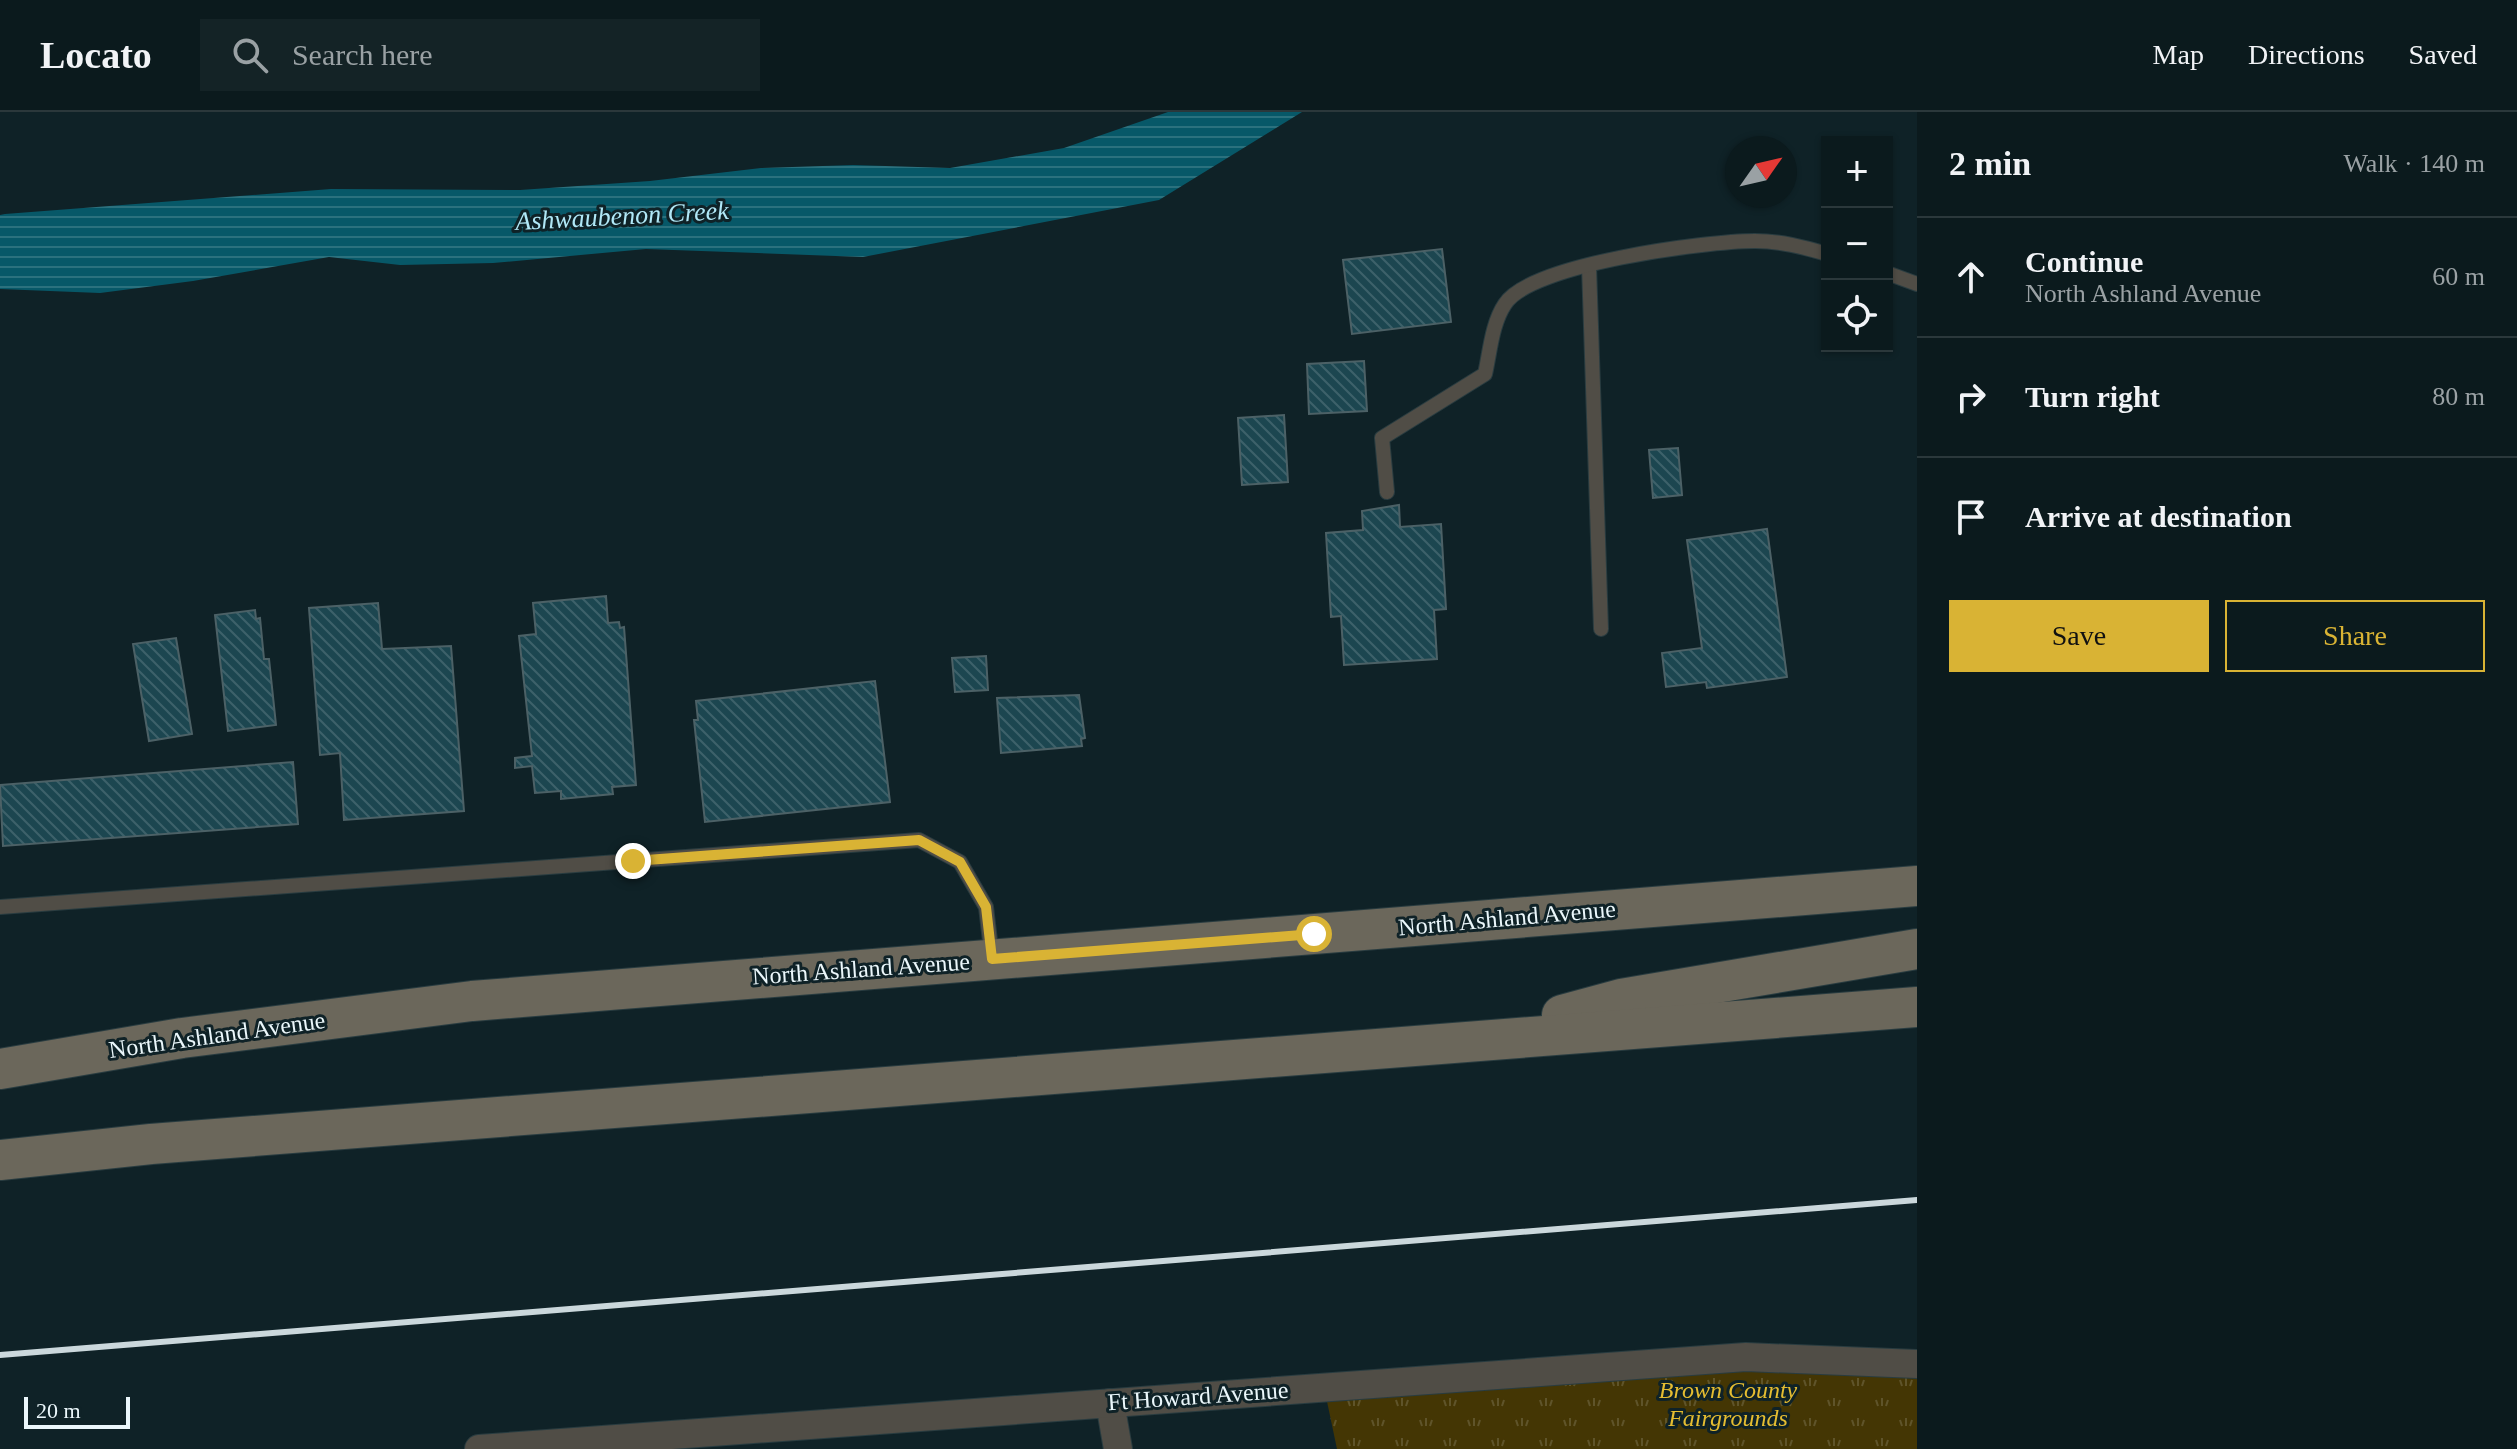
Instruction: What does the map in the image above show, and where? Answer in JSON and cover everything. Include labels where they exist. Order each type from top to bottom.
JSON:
[{"type":"main road","points":[[1901,886],[1917,864]]},
{"type":"main road","name":"North Ashland Avenue","points":[[0,1069],[182,1038],[472,1001],[1901,886]]},
{"type":"main road","points":[[1474,1040],[1621,999],[1917,949]]},
{"type":"main road","points":[[0,1160],[182,1142],[1917,1007]]},
{"type":"main road","points":[[1821,1015],[1839,1040],[1917,1035]]},
{"type":"street","name":"Ft Howard Avenue","points":[[479,1449],[614,1444],[1110,1403],[1746,1357],[1917,1364]]},
{"type":"street","points":[[1110,1403],[1118,1449]]},
{"type":"lane","points":[[1387,492],[1382,438],[1485,374],[1505,304],[1524,285],[1589,266],[1721,243],[1796,244],[1821,252]]},
{"type":"lane","points":[[1589,266],[1601,629]]},
{"type":"lane","points":[[1893,275],[1917,284]]},
{"type":"lane","points":[[0,907],[919,840],[960,862],[986,907],[992,959]]},
{"type":"green space","name":"Brown County Fairgrounds","points":[[1917,1364],[1917,1449],[1337,1449],[1324,1387]]},
{"type":"water","name":"Ashwaubenon Creek","points":[[1168,112],[1302,112],[1159,200],[863,257],[646,249],[493,263],[400,265],[329,257],[193,281],[100,293],[0,289],[0,215],[5,214],[331,189],[520,190],[650,181],[761,168],[853,165],[950,168],[1064,148]]},
{"type":"building","points":[[1442,249],[1451,322],[1352,334],[1343,260]]},
{"type":"building","points":[[1364,361],[1367,411],[1309,414],[1307,364]]},
{"type":"building","points":[[1284,415],[1288,482],[1242,485],[1238,418]]},
{"type":"building","points":[[1678,448],[1682,495],[1653,498],[1649,450]]},
{"type":"building","points":[[1399,505],[1400,527],[1441,524],[1446,609],[1434,610],[1437,659],[1344,665],[1341,616],[1331,617],[1326,533],[1363,530],[1362,511]]},
{"type":"building","points":[[1767,529],[1787,677],[1707,688],[1706,682],[1666,687],[1662,653],[1702,648],[1687,540]]},
{"type":"building","points":[[606,596],[608,623],[619,622],[620,628],[624,627],[636,785],[612,787],[613,794],[561,799],[561,791],[535,793],[532,766],[515,768],[515,758],[532,756],[519,636],[536,634],[533,603]]},
{"type":"building","points":[[378,603],[382,649],[451,646],[464,811],[344,820],[340,753],[320,755],[309,608]]},
{"type":"building","points":[[255,610],[256,619],[260,618],[264,659],[269,659],[276,725],[228,731],[215,615]]},
{"type":"building","points":[[176,638],[192,734],[149,741],[133,644]]},
{"type":"building","points":[[986,656],[988,690],[955,692],[952,658]]},
{"type":"building","points":[[875,681],[890,802],[705,822],[694,720],[698,720],[696,701]]},
{"type":"building","points":[[1079,695],[1085,738],[1081,739],[1082,746],[1001,753],[997,698]]},
{"type":"building","points":[[293,762],[298,824],[3,846],[0,785]]},
{"type":"railway","points":[[0,1355],[1917,1200]]},
{"type":"route","points":[[633,861],[919,840],[960,862],[986,907],[992,959],[1314,934]]}]
